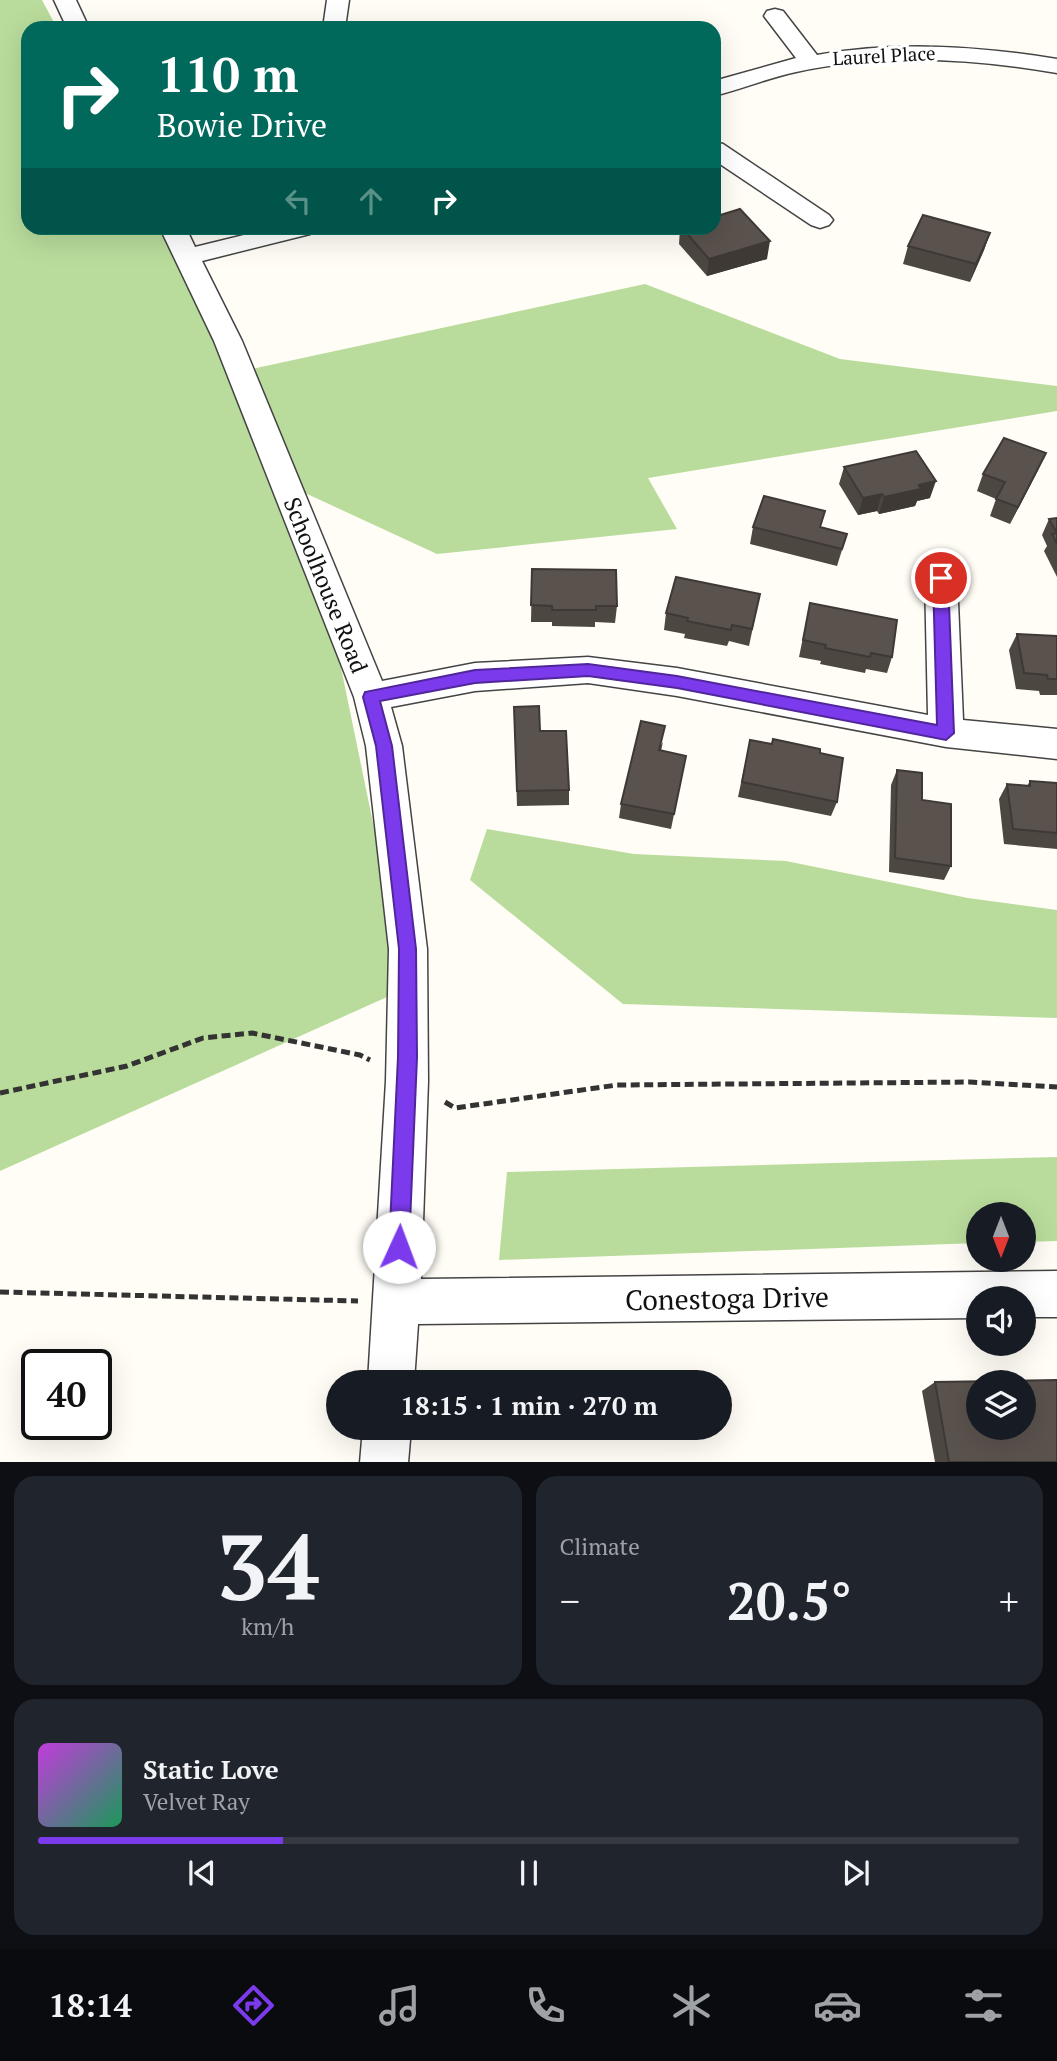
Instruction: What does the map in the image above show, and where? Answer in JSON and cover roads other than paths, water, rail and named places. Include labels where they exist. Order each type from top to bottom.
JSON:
[{"type":"street","points":[[65,0],[75,21]]},
{"type":"street","points":[[335,21],[338,0]]},
{"type":"street","points":[[775,16],[810,61]]},
{"type":"street","name":"Laurel Place","points":[[721,86],[758,73],[810,61],[905,52],[990,54],[1057,66]]},
{"type":"street","points":[[721,154],[820,219]]},
{"type":"street","points":[[180,242],[240,235]]},
{"type":"street","name":"Schoolhouse Road","points":[[180,242],[228,341],[371,697],[384,746],[408,949],[407,1081],[392,1370]]},
{"type":"street","points":[[941,578],[946,733]]},
{"type":"street","points":[[371,697],[475,677],[588,670],[677,682],[946,733],[1057,744]]},
{"type":"street","name":"Conestoga Drive","points":[[397,1302],[1057,1294]]},
{"type":"street","points":[[384,1462],[386,1440]]}]
